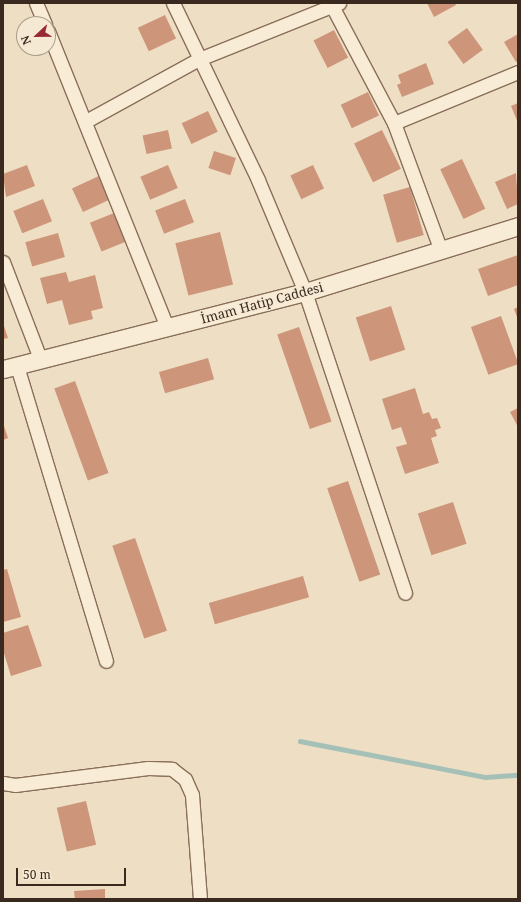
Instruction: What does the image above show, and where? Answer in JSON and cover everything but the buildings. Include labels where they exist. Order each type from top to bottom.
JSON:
[{"type":"street","points":[[36,3],[42,16]]},
{"type":"street","points":[[173,3],[258,180],[305,292],[405,593]]},
{"type":"street","points":[[86,121],[199,59],[335,4],[394,123],[442,251]]},
{"type":"street","points":[[56,50],[86,121],[167,327]]},
{"type":"street","points":[[394,123],[518,72]]},
{"type":"street","name":"İmam Hatip Caddesi","points":[[10,368],[305,292],[442,251],[518,226]]},
{"type":"street","points":[[3,262],[41,360]]},
{"type":"street","points":[[10,368],[106,661]]},
{"type":"street","points":[[3,783],[15,785],[148,768],[172,769],[185,779],[192,795],[200,899]]},
{"type":"waterway","points":[[300,741],[486,777],[518,775]]}]
